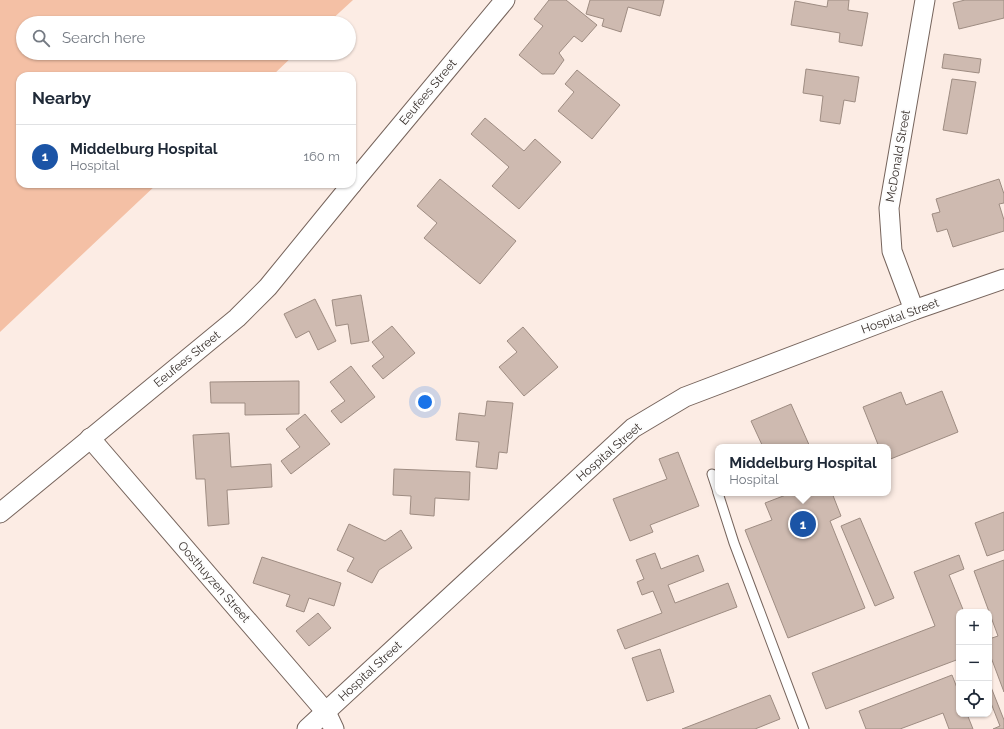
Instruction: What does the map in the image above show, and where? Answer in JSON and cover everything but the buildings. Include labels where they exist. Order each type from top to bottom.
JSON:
[{"type":"street","name":"Eeufees Street","points":[[356,179],[505,0]]},
{"type":"street","name":"McDonald Street","points":[[914,310],[892,251],[889,208],[926,0]]},
{"type":"street","name":"Eeufees Street","points":[[0,513],[237,318],[268,287],[349,188]]},
{"type":"street","name":"Hospital Street","points":[[307,729],[633,428],[685,397],[914,310],[1004,279]]},
{"type":"street","name":"Oosthuyzen Street","points":[[90,438],[326,712],[334,729]]},
{"type":"lane","points":[[712,474],[715,484]]},
{"type":"lane","points":[[719,496],[734,543],[804,729]]},
{"type":"shaded area","points":[[0,0],[353,0],[336,16],[16,16],[16,60],[289,60],[276,72],[16,72],[16,188],[153,188],[0,332]]},
{"type":"place","name":"Middelburg Hospital","points":[[803,524]]}]
